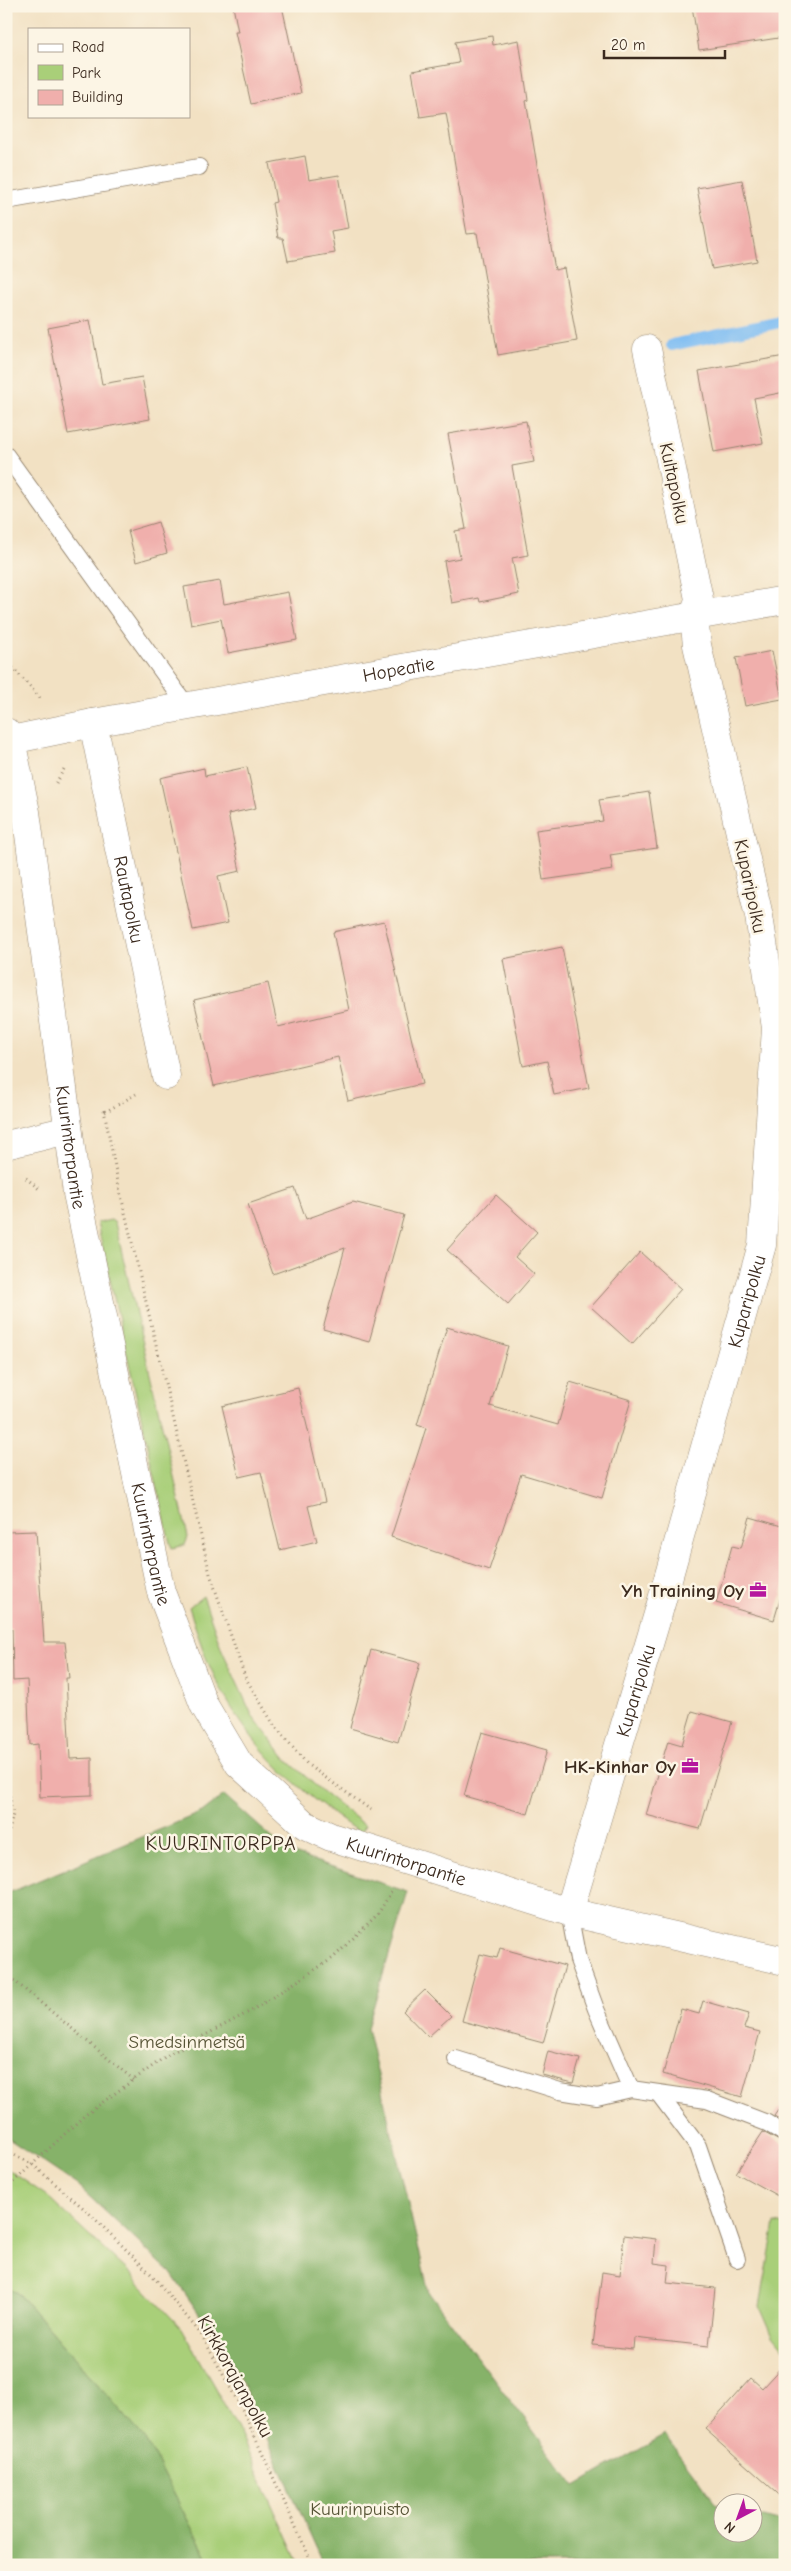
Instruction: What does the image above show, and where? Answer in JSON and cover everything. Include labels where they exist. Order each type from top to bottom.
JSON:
[{"type":"street","name":"Kultapolku","points":[[647,349],[699,599],[694,617]]},
{"type":"street","name":"Hopeatie","points":[[9,736],[56,731],[785,600]]},
{"type":"street","name":"Kuparipolku","points":[[569,1912],[661,1605],[762,1246],[776,1028],[759,916],[697,645],[694,617]]},
{"type":"street","name":"Rautapolku","points":[[93,723],[166,1076]]},
{"type":"street","name":"Kuurintorpantie","points":[[9,736],[26,812],[76,1193],[161,1592],[204,1705],[239,1764],[305,1825],[331,1837],[569,1912],[785,1961]]},
{"type":"street","points":[[8,1145],[68,1130]]},
{"type":"lane","points":[[6,202],[199,167]]},
{"type":"lane","points":[[6,455],[187,706]]},
{"type":"lane","points":[[569,1912],[578,1960],[596,2010],[631,2089]]},
{"type":"lane","points":[[456,2059],[560,2091],[597,2097],[631,2089],[707,2100],[766,2123],[785,2134]]},
{"type":"lane","points":[[658,2093],[698,2146],[737,2259]]},
{"type":"path","points":[[6,660],[29,688],[51,708],[64,770],[55,784],[55,792]]},
{"type":"path","points":[[103,1103],[121,1196],[208,1566],[244,1677],[274,1725],[308,1765],[373,1811]]},
{"type":"path","points":[[8,1145],[12,1170],[28,1179],[42,1192]]},
{"type":"path","points":[[6,1776],[13,1814],[6,1845]]},
{"type":"path","points":[[6,2189],[84,2116],[169,2054],[251,2011],[333,1958],[378,1914],[408,1861]]},
{"type":"path","points":[[6,1974],[134,2080]]},
{"type":"path","name":"Kirkkorajanpolku","points":[[6,2152],[32,2164],[88,2212],[154,2276],[201,2334],[243,2411],[313,2565]]},
{"type":"green space","points":[[111,1220],[115,1223],[188,1537],[185,1545],[172,1548],[97,1223]]},
{"type":"green space","points":[[203,1596],[222,1650],[252,1715],[285,1758],[325,1794],[365,1825],[360,1833],[335,1816],[291,1780],[237,1717],[209,1665],[189,1607]]},
{"type":"green space","name":"Smedsinmetsä","points":[[224,1795],[288,1852],[408,1892],[367,2028],[429,2293],[575,2486],[665,2435],[714,2501],[714,2544],[764,2544],[764,2517],[784,2523],[785,2565],[324,2565],[233,2363],[171,2273],[77,2185],[6,2137],[6,1894],[202,1812]]},
{"type":"green space","points":[[6,2168],[47,2196],[130,2273],[181,2328],[236,2425],[299,2565],[211,2565],[146,2440],[21,2296],[6,2285]]},
{"type":"green space","points":[[775,2223],[785,2225],[785,2351],[773,2336],[760,2306]]},
{"type":"green space","points":[[6,2285],[21,2296],[146,2440],[211,2565],[6,2565]]},
{"type":"building","points":[[233,6],[282,6],[301,93],[251,104],[235,32],[238,32]]},
{"type":"building","points":[[692,6],[785,6],[785,37],[699,50]]},
{"type":"building","points":[[492,36],[493,45],[519,40],[528,100],[526,101],[555,270],[564,268],[577,341],[498,355],[477,233],[467,234],[446,113],[420,117],[412,71],[459,63],[455,42]]},
{"type":"building","points":[[305,156],[309,180],[339,175],[348,228],[331,231],[335,253],[288,261],[283,238],[278,238],[272,203],[276,202],[269,163]]},
{"type":"building","points":[[742,180],[757,261],[712,269],[697,188]]},
{"type":"building","points":[[90,320],[102,384],[142,377],[150,419],[68,434],[48,328]]},
{"type":"building","points":[[785,356],[785,392],[754,398],[763,443],[714,452],[699,371]]},
{"type":"building","points":[[526,421],[534,462],[512,466],[528,555],[512,558],[519,594],[480,602],[479,598],[452,603],[444,561],[460,558],[455,531],[466,529],[448,434]]},
{"type":"building","points":[[158,522],[167,553],[136,562],[128,531]]},
{"type":"building","points":[[220,581],[224,604],[288,592],[297,640],[228,653],[221,619],[191,625],[184,587]]},
{"type":"building","points":[[772,651],[782,699],[745,706],[736,658]]},
{"type":"building","points":[[247,767],[256,808],[228,814],[240,871],[218,876],[228,923],[193,930],[160,778],[204,768],[205,776]]},
{"type":"building","points":[[649,792],[657,848],[610,855],[613,870],[543,880],[536,830],[603,821],[599,800]]},
{"type":"building","points":[[384,921],[422,1084],[348,1101],[338,1057],[214,1086],[194,1000],[268,983],[278,1027],[349,1010],[333,932]]},
{"type":"building","points":[[562,947],[589,1088],[554,1095],[547,1061],[523,1066],[503,959]]},
{"type":"building","points":[[295,1188],[306,1219],[353,1202],[404,1215],[369,1342],[323,1329],[345,1248],[273,1274],[248,1204]]},
{"type":"building","points":[[496,1195],[537,1232],[515,1257],[534,1274],[508,1304],[447,1250]]},
{"type":"building","points":[[640,1252],[681,1289],[632,1344],[591,1307]]},
{"type":"building","points":[[447,1327],[508,1346],[490,1406],[558,1425],[570,1382],[631,1400],[602,1498],[521,1474],[489,1570],[391,1537],[426,1428],[417,1425]]},
{"type":"building","points":[[298,1388],[325,1502],[308,1506],[317,1541],[280,1550],[261,1472],[239,1477],[222,1406]]},
{"type":"building","points":[[750,1517],[785,1527],[785,1583],[774,1620],[716,1603],[732,1546],[741,1548]]},
{"type":"building","points":[[36,1531],[44,1642],[65,1642],[69,1678],[66,1678],[70,1759],[92,1758],[92,1795],[40,1797],[38,1744],[30,1745],[27,1680],[13,1681],[12,1629],[6,1629],[6,1532]]},
{"type":"building","points":[[371,1650],[420,1663],[398,1742],[350,1728]]},
{"type":"building","points":[[692,1711],[732,1722],[700,1829],[646,1815],[668,1741],[682,1745]]},
{"type":"building","points":[[482,1732],[547,1750],[528,1814],[464,1796]]},
{"type":"building","points":[[500,1948],[565,1966],[543,2043],[462,2021],[480,1954],[497,1958]]},
{"type":"building","points":[[425,1990],[451,2016],[428,2037],[403,2011]]},
{"type":"building","points":[[703,2001],[749,2014],[744,2028],[760,2032],[742,2097],[663,2074],[681,2009],[699,2014]]},
{"type":"building","points":[[548,2051],[580,2059],[573,2083],[542,2075]]},
{"type":"building","points":[[785,2100],[785,2122],[774,2116]]},
{"type":"building","points":[[763,2132],[785,2144],[785,2200],[736,2173]]},
{"type":"building","points":[[624,2235],[656,2239],[654,2263],[669,2265],[667,2283],[715,2288],[709,2346],[634,2338],[633,2349],[593,2345],[602,2272],[620,2275]]},
{"type":"building","points":[[785,2363],[785,2500],[705,2429],[751,2378],[762,2388]]},
{"type":"waterway","points":[[672,345],[785,321]]},
{"type":"place","name":"Yh Training Oy","points":[[758,1590]]},
{"type":"place","name":"HK-Kinhar Oy","points":[[690,1766]]},
{"type":"district","name":"KUURINTORPPA","points":[[221,1843]]},
{"type":"park label","name":"Kuurinpuisto","points":[[360,2508]]}]
